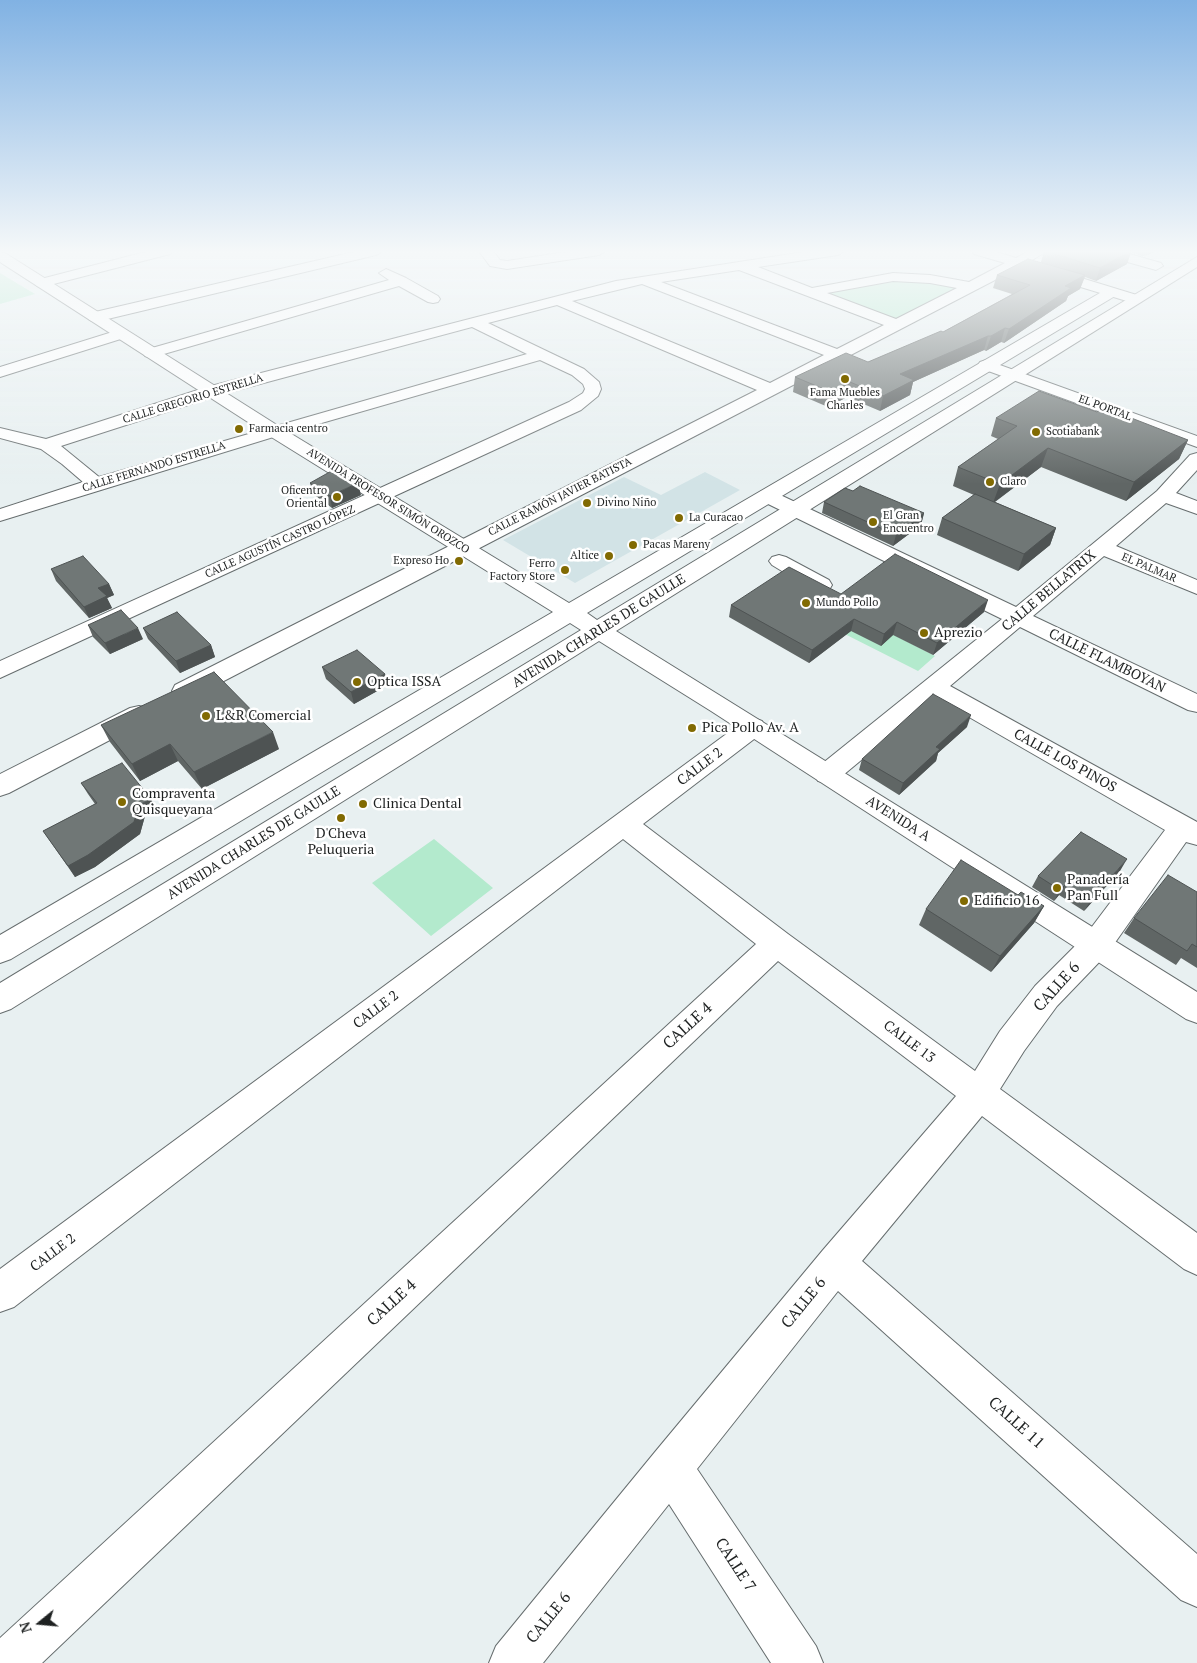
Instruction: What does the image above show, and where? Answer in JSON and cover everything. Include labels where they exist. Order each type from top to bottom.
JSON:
[{"type":"street","name":"AVENIDA PROFESOR SIMÓN OROZCO","points":[[113,329],[274,431],[599,631]]},
{"type":"street","points":[[151,353],[236,329]]},
{"type":"street","name":"CALLE GREGORIO ESTRELLA","points":[[47,445],[213,391],[453,329]]},
{"type":"street","name":"CALLE AGUSTÍN CASTRO LÓPEZ","points":[[0,670],[382,496],[575,406],[590,396],[593,389],[591,382],[586,378],[486,329]]},
{"type":"street","points":[[627,329],[771,390]]},
{"type":"street","points":[[769,329],[838,355]]},
{"type":"street","name":"CALLE RAMÓN JAVIER BATISTA","points":[[0,786],[891,329]]},
{"type":"street","name":"AVENIDA CHARLES DE GAULLE","points":[[0,950],[1049,329]]},
{"type":"street","name":"AVENIDA CHARLES DE GAULLE","points":[[0,999],[1087,329]]},
{"type":"street","points":[[0,372],[122,334]]},
{"type":"street","name":"CALLE FERNANDO ESTRELLA","points":[[0,515],[96,484],[274,431],[540,355]]},
{"type":"street","name":"EL PORTAL","points":[[986,365],[1197,442]]},
{"type":"street","points":[[0,433],[47,445],[69,460],[96,484]]},
{"type":"street","name":"CALLE BELLATRIX","points":[[826,774],[934,687],[1164,495],[1197,459]]},
{"type":"street","points":[[1164,495],[1197,508]]},
{"type":"street","name":"CALLE FLAMBOYAN","points":[[767,496],[794,511],[1197,704]]},
{"type":"street","name":"EL PALMAR","points":[[1101,547],[1197,588]]},
{"type":"street","points":[[779,562],[837,594]]},
{"type":"street","name":"AVENIDA A","points":[[599,631],[1197,1009]]},
{"type":"street","name":"CALLE LOS PINOS","points":[[934,687],[1190,831]]},
{"type":"street","name":"CALLE 2","points":[[0,1293],[753,727]]},
{"type":"street","name":"CALLE 13","points":[[623,824],[777,943],[1197,1256]]},
{"type":"street","name":"CALLE 6","points":[[513,1663],[836,1263],[979,1094],[1012,1041],[1046,996],[1096,945],[1190,831]]},
{"type":"street","name":"CALLE 4","points":[[8,1663],[777,943]]},
{"type":"street","name":"CALLE 11","points":[[836,1263],[1197,1584]]},
{"type":"street","name":"CALLE 7","points":[[670,1467],[799,1663]]},
{"type":"shaded area","points":[[705,472],[740,490],[575,583],[503,540],[624,477],[661,495]]},
{"type":"green space","points":[[838,606],[935,656],[918,671],[819,621]]},
{"type":"green space","points":[[434,839],[493,888],[431,936],[372,883]]},
{"type":"building","points":[[949,329],[1004,329],[991,336],[900,374],[914,380],[883,396],[850,382],[831,392],[795,377],[846,353],[868,362],[941,331],[943,332]]},
{"type":"building","points":[[1039,391],[1097,412],[1103,407],[1188,440],[1134,482],[1048,448],[1000,484],[958,467],[1017,426],[996,418]]},
{"type":"building","points":[[335,469],[358,483],[330,496],[310,483]]},
{"type":"building","points":[[860,486],[924,513],[896,535],[824,502],[845,488],[853,491]]},
{"type":"building","points":[[975,494],[1056,528],[1024,554],[942,518]]},
{"type":"building","points":[[895,554],[988,600],[937,643],[897,622],[884,634],[854,619],[812,650],[731,605],[789,567],[841,594]]},
{"type":"building","points":[[83,556],[109,584],[98,588],[107,596],[84,607],[51,569]]},
{"type":"building","points":[[121,610],[138,628],[105,643],[88,625]]},
{"type":"building","points":[[177,612],[211,645],[176,661],[143,628]]},
{"type":"building","points":[[357,650],[385,674],[351,692],[322,667]]},
{"type":"building","name":"L&R Comercial","points":[[214,672],[273,732],[194,772],[170,744],[132,764],[101,725]]},
{"type":"building","points":[[933,694],[971,715],[936,747],[940,749],[903,783],[862,759]]},
{"type":"building","points":[[122,763],[151,799],[139,805],[134,822],[88,855],[68,866],[43,831],[97,803],[81,783]]},
{"type":"building","points":[[1081,832],[1127,859],[1091,900],[1066,884],[1060,890],[1038,876]]},
{"type":"building","name":"Edificio 16","points":[[961,860],[1018,895],[1021,892],[1044,906],[1000,956],[926,909]]},
{"type":"building","points":[[1168,875],[1197,892],[1197,947],[1192,944],[1187,951],[1134,918]]},
{"type":"place","name":"Fama Muebles Charles","points":[[845,379]]},
{"type":"place","name":"Farmacia centro","points":[[239,429]]},
{"type":"place","name":"Scotiabank","points":[[1036,432]]},
{"type":"place","name":"Claro","points":[[990,482]]},
{"type":"place","name":"Oficentro Oriental","points":[[337,497]]},
{"type":"place","name":"Divino Niño","points":[[587,503]]},
{"type":"place","name":"La Curacao","points":[[679,518]]},
{"type":"place","name":"El Gran Encuentro","points":[[873,522]]},
{"type":"place","name":"Pacas Mareny","points":[[633,545]]},
{"type":"place","name":"Altice","points":[[609,556]]},
{"type":"place","name":"Expreso Ho","points":[[459,561]]},
{"type":"place","name":"Ferro Factory Store","points":[[565,570]]},
{"type":"place","name":"Mundo Pollo","points":[[806,603]]},
{"type":"place","name":"Aprezio","points":[[924,633]]},
{"type":"place","name":"Optica ISSA","points":[[357,682]]},
{"type":"place","name":"L&R Comercial","points":[[206,716]]},
{"type":"place","name":"Pica Pollo Av. A","points":[[692,728]]},
{"type":"place","name":"Compraventa Quisqueyana","points":[[122,802]]},
{"type":"place","name":"Clinica Dental","points":[[363,804]]},
{"type":"place","name":"D'Cheva Peluqueria","points":[[341,818]]},
{"type":"place","name":"Panadería Pan Full","points":[[1057,888]]},
{"type":"place","name":"Edificio 16","points":[[964,901]]}]
